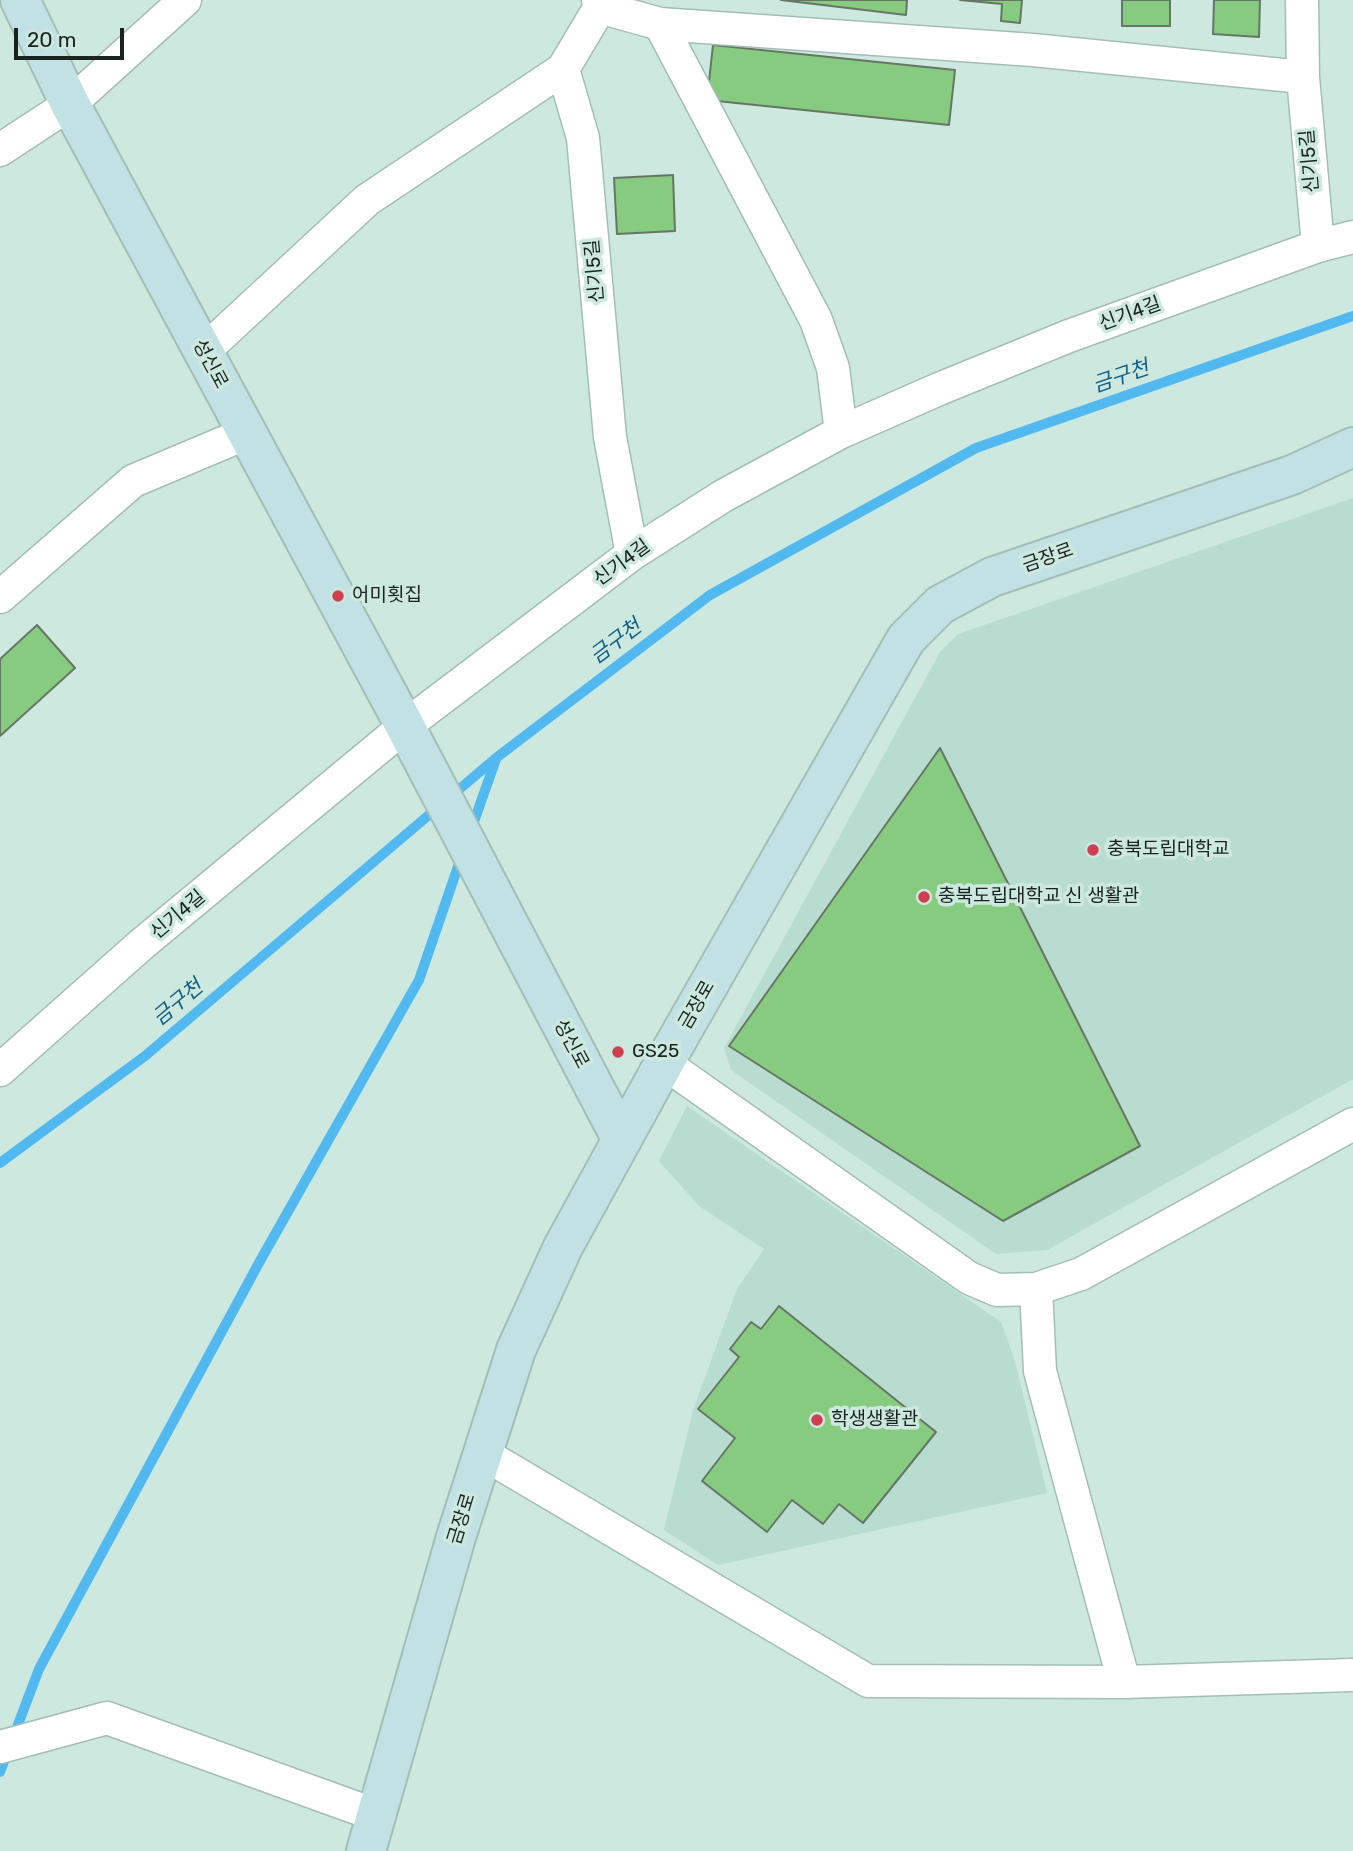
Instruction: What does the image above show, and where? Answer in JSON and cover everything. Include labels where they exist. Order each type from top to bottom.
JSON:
[{"type":"main road","name":"성신로","points":[[20,0],[69,103],[405,726],[622,1140]]},
{"type":"main road","name":"금장로","points":[[366,1851],[482,1453],[516,1350],[563,1247],[664,1063],[906,639],[940,605],[992,577],[1292,475],[1353,447]]},
{"type":"street","points":[[0,150],[69,103],[185,0]]},
{"type":"street","points":[[203,352],[366,200],[563,69],[600,7],[598,0]]},
{"type":"street","points":[[605,0],[610,10],[660,24],[1033,50],[1303,77]]},
{"type":"street","name":"신기5길","points":[[1302,0],[1303,77],[1318,246]]},
{"type":"street","points":[[660,24],[816,320],[833,368],[841,432]]},
{"type":"street","name":"신기5길","points":[[563,69],[583,138],[610,437],[632,554]]},
{"type":"street","name":"신기4길","points":[[0,1070],[142,944],[405,726],[632,554],[723,496],[841,432],[1069,336],[1318,246],[1353,237]]},
{"type":"street","points":[[0,597],[133,481],[247,433]]},
{"type":"street","points":[[664,1063],[969,1278],[997,1290],[1036,1289],[1081,1274],[1353,1124]]},
{"type":"street","points":[[1036,1289],[1040,1371],[1124,1682]]},
{"type":"street","points":[[482,1453],[868,1681],[1124,1682],[1353,1675]]},
{"type":"street","points":[[0,1747],[107,1718],[376,1815]]},
{"type":"shaded area","name":"충북도립대학교","points":[[1353,498],[1353,1079],[1047,1250],[996,1254],[731,1070],[724,1048],[940,652],[958,634]]},
{"type":"shaded area","points":[[687,1106],[1001,1322],[1015,1361],[1047,1493],[718,1565],[664,1530],[693,1410],[737,1289],[764,1249],[699,1206],[659,1161]]},
{"type":"building","points":[[781,0],[907,0],[906,15]]},
{"type":"building","points":[[960,0],[1022,0],[1020,23],[1001,21],[1002,4]]},
{"type":"building","points":[[1122,0],[1170,0],[1170,26],[1122,26]]},
{"type":"building","points":[[1214,0],[1260,0],[1259,37],[1213,34]]},
{"type":"building","points":[[713,45],[955,70],[949,125],[707,100]]},
{"type":"building","points":[[673,175],[675,231],[617,234],[614,178]]},
{"type":"building","points":[[37,625],[75,668],[0,736],[0,659]]},
{"type":"building","name":"충북도립대학교 신 생활관","points":[[940,748],[1140,1146],[1003,1221],[729,1046]]},
{"type":"building","name":"학생생활관","points":[[779,1306],[936,1432],[863,1523],[839,1504],[823,1524],[792,1500],[767,1532],[702,1481],[735,1438],[698,1409],[739,1357],[730,1349],[751,1322],[761,1329]]},
{"type":"waterway","name":"금구천","points":[[0,1163],[145,1056],[496,758],[710,595],[976,448],[1353,316]]},
{"type":"waterway","points":[[471,830],[496,759]]},
{"type":"waterway","points":[[0,1772],[39,1669],[260,1261],[419,980],[462,855]]},
{"type":"place","name":"어미횟집","points":[[338,596]]},
{"type":"place","name":"충북도립대학교","points":[[1093,850]]},
{"type":"place","name":"충북도립대학교 신 생활관","points":[[924,897]]},
{"type":"place","name":"GS25","points":[[618,1052]]},
{"type":"place","name":"학생생활관","points":[[817,1420]]}]
